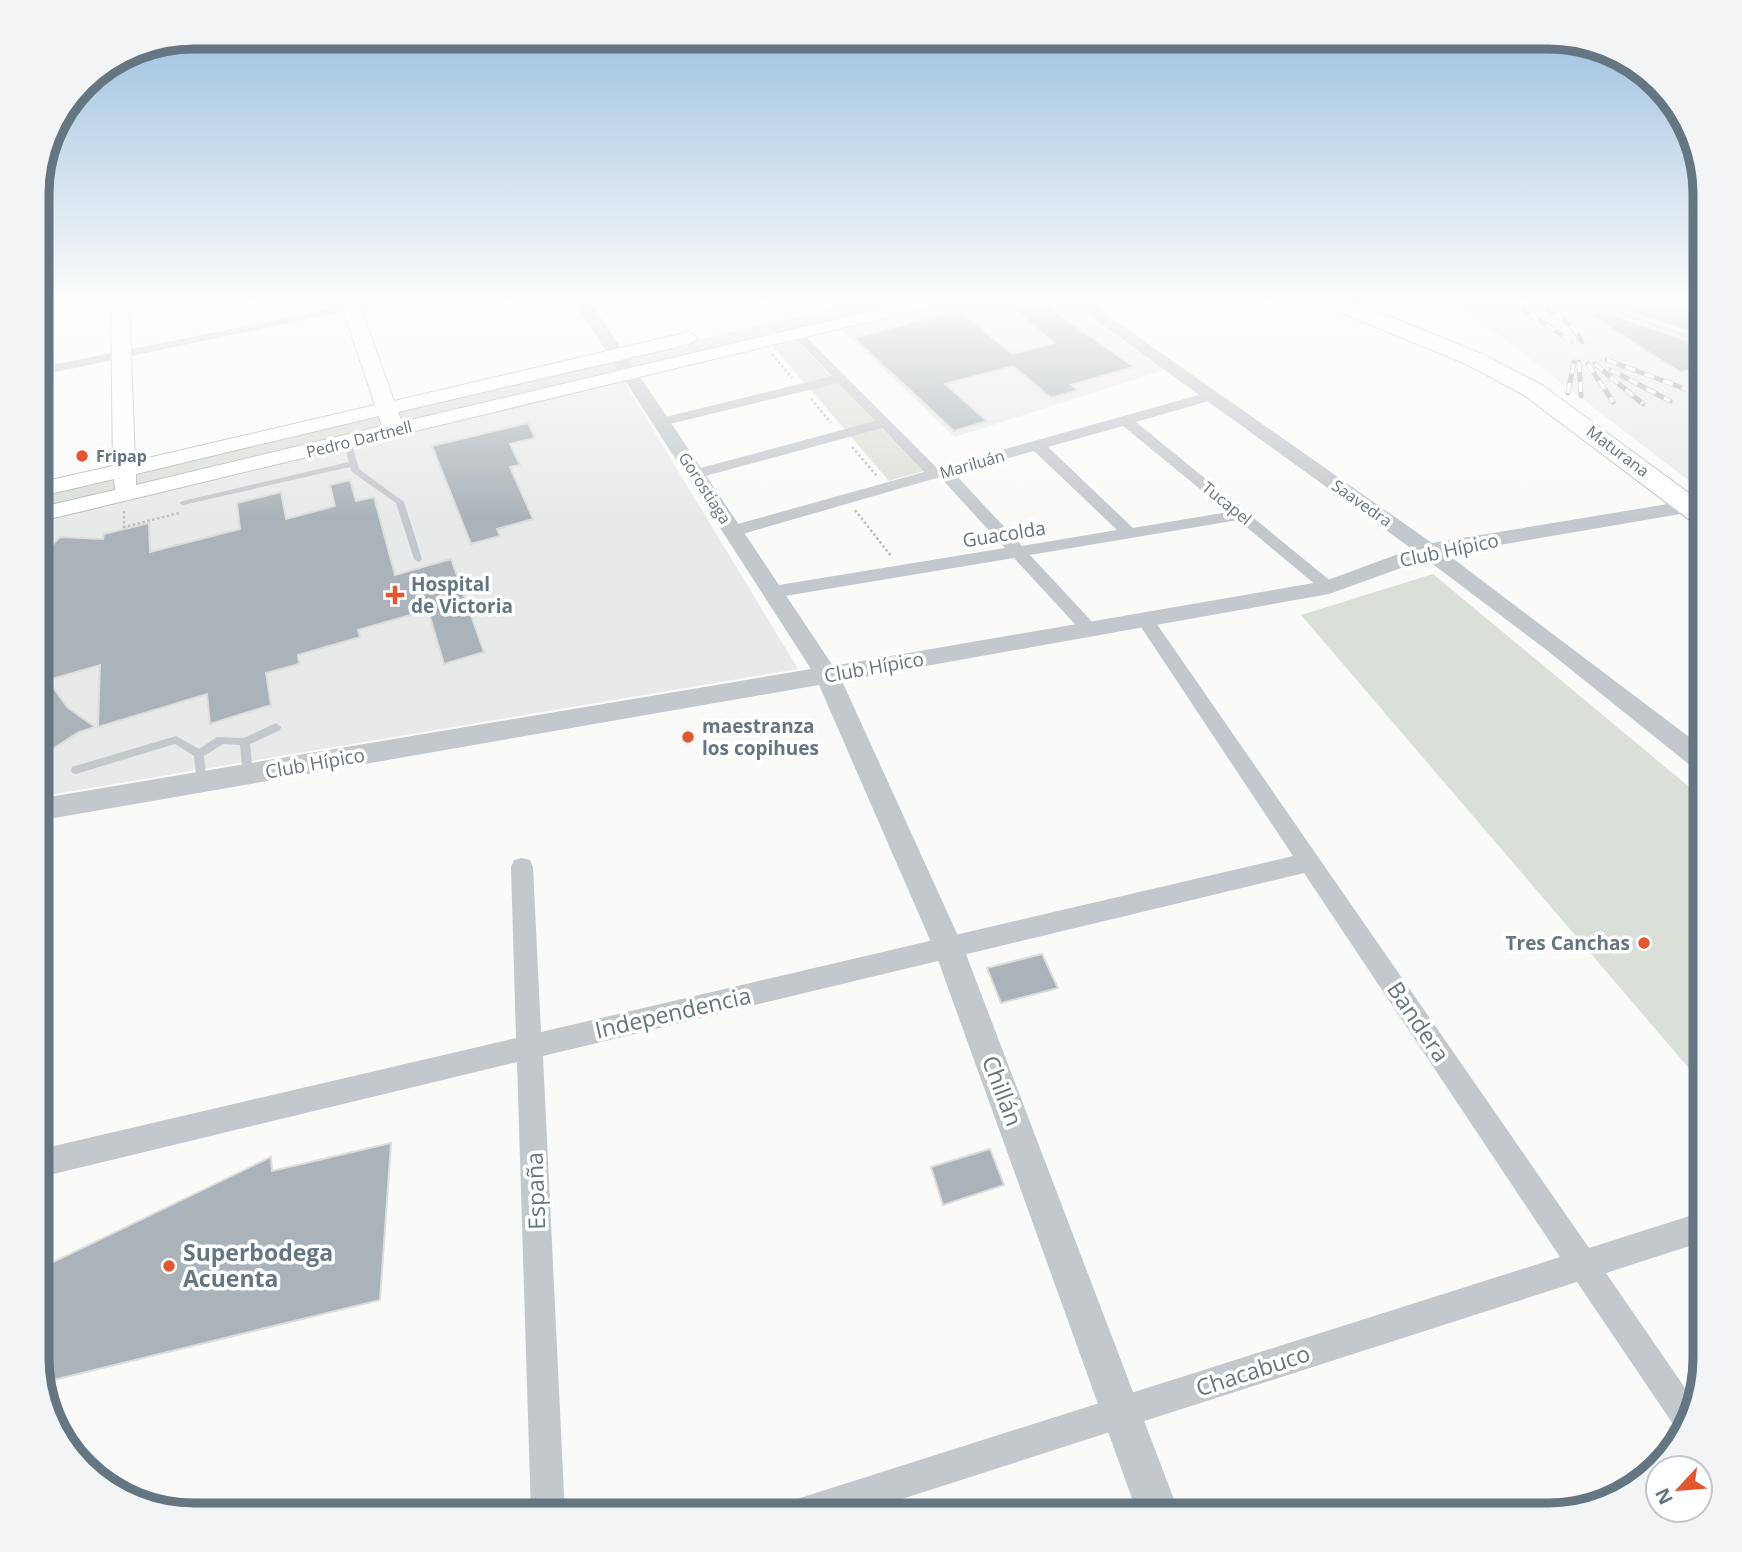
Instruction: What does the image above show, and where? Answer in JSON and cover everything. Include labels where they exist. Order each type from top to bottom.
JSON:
[{"type":"highway","name":"Maturana","points":[[1505,375],[1533,390],[1693,503]]},
{"type":"main road","points":[[122,375],[125,495]]},
{"type":"main road","points":[[375,375],[394,430]]},
{"type":"main road","name":"Pedro Dartnell","points":[[49,487],[531,375]]},
{"type":"main road","name":"Pedro Dartnell","points":[[49,512],[625,375]]},
{"type":"street","name":"Gorostiaga","points":[[632,375],[827,675]]},
{"type":"street","points":[[839,375],[1021,553],[1090,630]]},
{"type":"street","name":"Saavedra","points":[[1182,375],[1429,550],[1581,664],[1693,753]]},
{"type":"street","points":[[662,422],[841,378]]},
{"type":"street","name":"Mariluán","points":[[733,531],[1211,396]]},
{"type":"street","name":"Tucapel","points":[[1125,420],[1329,587]]},
{"type":"street","points":[[696,474],[885,423]]},
{"type":"street","points":[[1037,445],[1130,534]]},
{"type":"street","name":"Club Hípico","points":[[49,808],[1146,621],[1329,587],[1429,550],[1693,510]]},
{"type":"street","name":"Guacolda","points":[[773,592],[1021,553],[1241,514]]},
{"type":"street","name":"Bandera","points":[[1146,621],[1682,1412]]},
{"type":"street","name":"Chillán","points":[[827,675],[949,949],[1155,1503]]},
{"type":"street","name":"Independencia","points":[[49,1161],[1310,862]]},
{"type":"street","name":"España","points":[[522,867],[548,1503]]},
{"type":"street","name":"Chacabuco","points":[[859,1503],[1123,1413],[1693,1230]]},
{"type":"lane","points":[[346,442],[355,470],[400,502],[418,559]]},
{"type":"lane","points":[[183,503],[352,464]]},
{"type":"lane","points":[[200,754],[221,740],[245,742],[276,727]]},
{"type":"lane","points":[[76,770],[176,740],[200,754]]},
{"type":"lane","points":[[245,742],[248,775]]},
{"type":"lane","points":[[200,754],[202,783]]},
{"type":"path","points":[[790,375],[887,488]]},
{"type":"path","points":[[846,499],[903,571]]},
{"type":"path","points":[[124,527],[184,512],[183,503]]},
{"type":"shaded area","points":[[544,375],[598,375],[49,506],[49,490]]},
{"type":"shaded area","points":[[798,375],[830,375],[923,471],[889,481]]},
{"type":"shaded area","points":[[889,375],[1148,375],[955,437]]},
{"type":"shaded area","points":[[1552,375],[1693,375],[1693,484]]},
{"type":"shaded area","name":"Hospital de Victoria","points":[[623,380],[798,669],[49,795],[49,518]]},
{"type":"shaded area","name":"Tres Canchas","points":[[1433,574],[1693,790],[1693,1073],[1301,615]]},
{"type":"building","points":[[894,375],[977,375],[945,384],[987,421],[954,431]]},
{"type":"building","points":[[1024,375],[1105,375],[1071,385],[1078,390],[1051,398]]},
{"type":"building","points":[[528,423],[535,438],[510,444],[520,465],[510,467],[533,519],[497,529],[500,536],[471,544],[432,446]]},
{"type":"building","points":[[350,480],[356,501],[374,497],[395,575],[451,559],[484,652],[444,664],[428,610],[358,630],[360,637],[298,655],[299,664],[266,673],[271,705],[210,724],[207,694],[98,727],[100,665],[49,680],[49,548],[60,537],[103,539],[104,534],[149,523],[150,552],[240,529],[237,503],[281,492],[286,519],[335,506],[330,485]]},
{"type":"building","points":[[49,681],[67,707],[95,727],[79,732],[49,751]]},
{"type":"building","points":[[1042,954],[1058,988],[1001,1003],[987,968]]},
{"type":"building","points":[[391,1143],[380,1300],[51,1381],[49,1264],[271,1157],[272,1171]]},
{"type":"building","points":[[990,1149],[1004,1185],[943,1205],[931,1167]]},
{"type":"railway","points":[[1568,393],[1571,375]]},
{"type":"railway","points":[[1580,375],[1581,396]]},
{"type":"railway","points":[[1596,375],[1613,402]]},
{"type":"railway","points":[[1609,375],[1643,404]]},
{"type":"railway","points":[[1621,375],[1670,401]]},
{"type":"railway","points":[[1649,375],[1691,391]]},
{"type":"place","name":"Fripap","points":[[82,456]]},
{"type":"place","name":"Hospital de Victoria","points":[[395,595]]},
{"type":"place","name":"maestranza los copihues","points":[[688,737]]},
{"type":"place","name":"Tres Canchas","points":[[1644,943]]},
{"type":"place","name":"Superbodega Acuenta","points":[[169,1266]]}]
